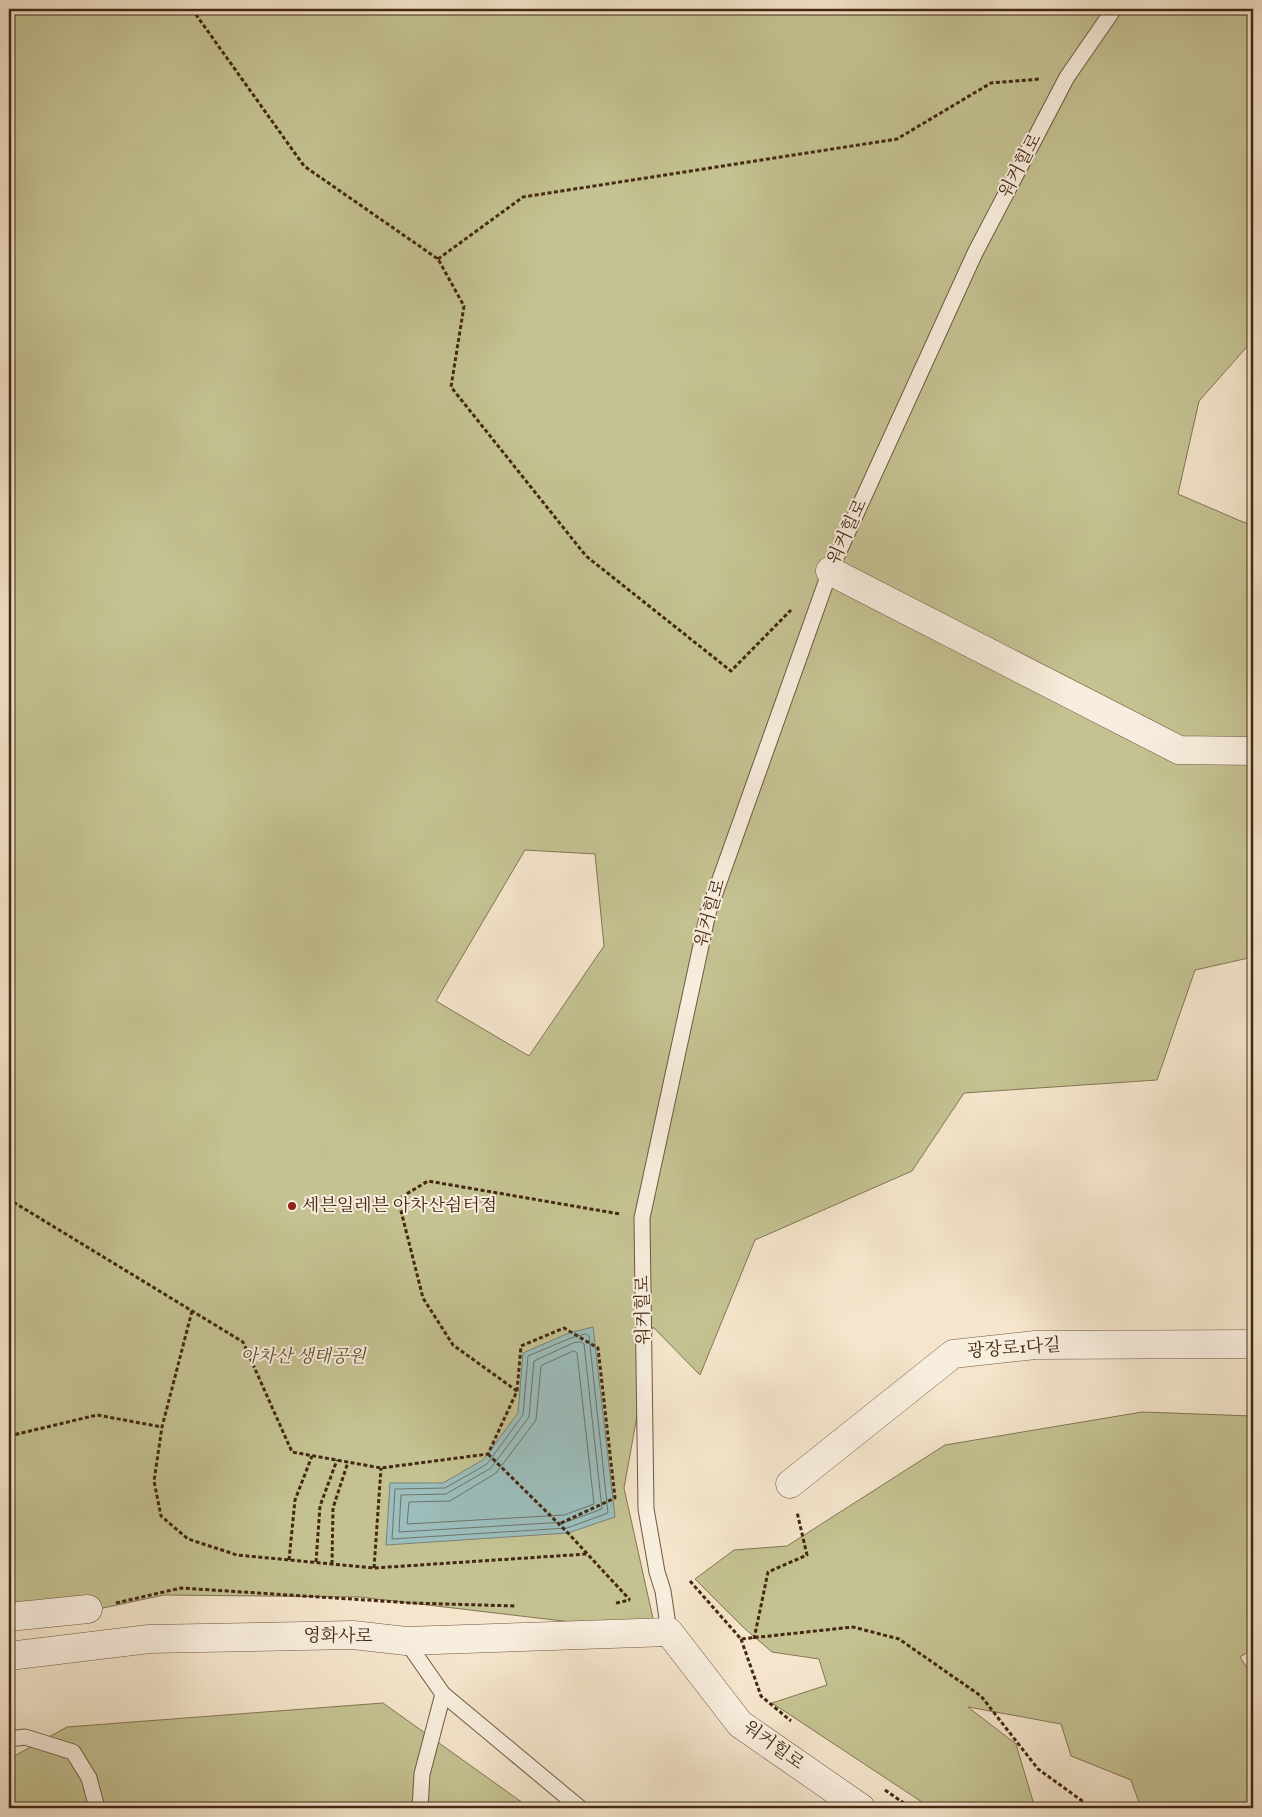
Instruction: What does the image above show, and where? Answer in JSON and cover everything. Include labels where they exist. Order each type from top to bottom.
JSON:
[{"type":"street","points":[[830,571],[1179,750],[1253,751]]},
{"type":"street","name":"광장로1다길","points":[[790,1484],[952,1354],[1035,1345],[1253,1344]]},
{"type":"street","points":[[9,1617],[88,1609]]},
{"type":"street","name":"영화사로","points":[[9,1656],[150,1639],[353,1635],[406,1641],[669,1632]]},
{"type":"street","name":"워커힐로","points":[[669,1632],[740,1724],[861,1808]]},
{"type":"lane","name":"워커힐로","points":[[669,1632],[664,1591],[657,1572],[646,1509],[642,1218],[708,913],[830,571],[975,253],[1067,77],[1114,9]]},
{"type":"lane","points":[[406,1641],[443,1694],[580,1808]]},
{"type":"lane","points":[[420,1808],[422,1774],[443,1694]]},
{"type":"lane","points":[[9,1739],[25,1737],[74,1752],[89,1778],[97,1808]]},
{"type":"path","points":[[192,9],[304,166],[438,259],[464,306],[451,386],[586,556],[731,671],[797,604]]},
{"type":"path","points":[[438,259],[523,197],[897,139],[991,83],[1067,77]]},
{"type":"path","points":[[517,1391],[453,1345],[423,1298],[398,1199],[428,1181],[642,1218]]},
{"type":"path","points":[[9,1202],[10,1200],[243,1342],[292,1452],[381,1468],[488,1454]]},
{"type":"path","points":[[192,1310],[162,1427],[154,1481],[161,1516],[188,1538],[237,1554],[374,1568],[588,1554]]},
{"type":"path","points":[[488,1454],[517,1391],[521,1346],[564,1328],[598,1348],[615,1498],[559,1524]]},
{"type":"path","points":[[9,1436],[97,1415],[162,1427]]},
{"type":"path","points":[[488,1454],[568,1533],[630,1600],[612,1603]]},
{"type":"path","points":[[289,1560],[295,1500],[312,1456]]},
{"type":"path","points":[[316,1562],[320,1506],[337,1460]]},
{"type":"path","points":[[332,1564],[333,1508],[348,1462]]},
{"type":"path","points":[[374,1568],[381,1468]]},
{"type":"path","points":[[754,1639],[768,1572],[807,1555],[790,1484]]},
{"type":"path","points":[[690,1581],[741,1639],[761,1696],[796,1725]]},
{"type":"path","points":[[88,1609],[181,1588],[412,1603],[518,1606]]},
{"type":"path","points":[[741,1639],[853,1627],[898,1639],[981,1696],[1038,1769],[1092,1808]]},
{"type":"path","points":[[880,1786],[911,1808]]},
{"type":"green space","name":"아차산 생태공원","points":[[9,9],[1253,9],[1253,340],[1199,401],[1178,494],[1253,525],[1253,957],[1195,970],[1157,1080],[964,1093],[912,1171],[755,1240],[700,1375],[653,1327],[624,1488],[656,1632],[360,1597],[164,1595],[9,1628]],"holes":[[[525,850],[595,854],[604,946],[529,1056],[436,1001]]]},
{"type":"green space","points":[[1142,1412],[1253,1416],[1253,1649],[1240,1657],[1253,1677],[1253,1808],[1141,1808],[1131,1780],[1071,1756],[1061,1724],[968,1707],[1016,1744],[1035,1808],[931,1808],[772,1703],[827,1685],[819,1659],[772,1652],[744,1628],[695,1579],[734,1550],[787,1546],[945,1445]]},
{"type":"green space","points":[[383,1703],[530,1808],[9,1808],[9,1759],[67,1727]]},
{"type":"water","points":[[593,1327],[615,1517],[568,1533],[386,1545],[390,1483],[443,1483],[483,1460],[518,1413],[523,1353],[569,1333]]},
{"type":"place","name":"세븐일레븐 아차산쉼터점","points":[[292,1206]]}]
